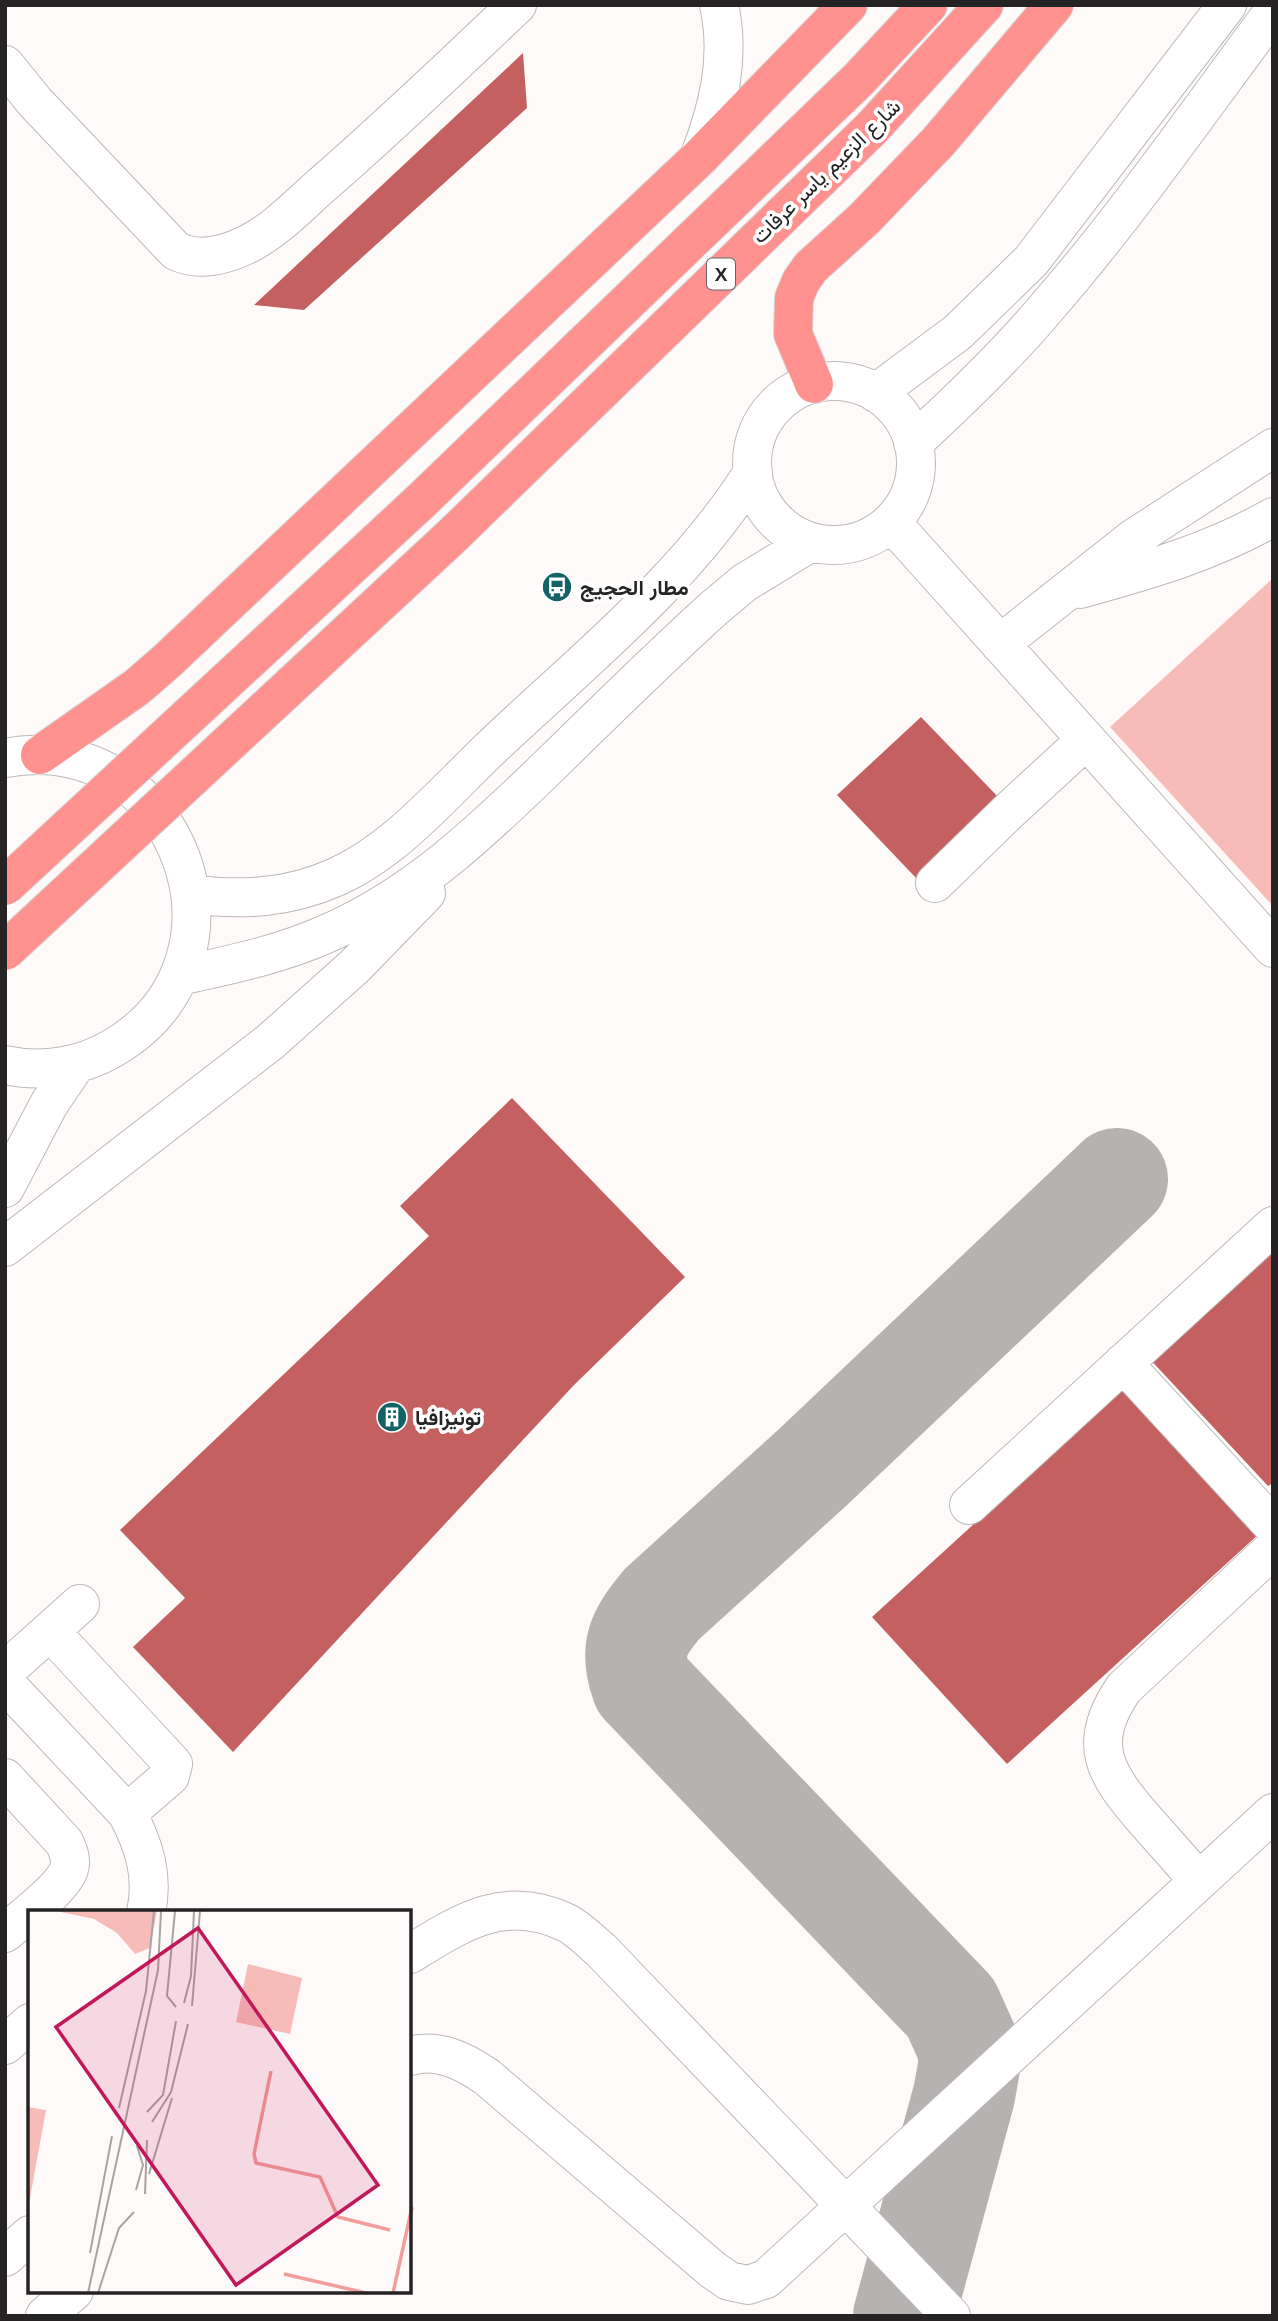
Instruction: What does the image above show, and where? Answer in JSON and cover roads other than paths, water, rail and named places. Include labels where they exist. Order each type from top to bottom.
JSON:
[{"type":"highway","points":[[23,756],[137,687],[168,660],[699,158],[848,5]]},
{"type":"highway","name":"شارع الزعيم ياسر عرفات","points":[[5,886],[421,501],[859,79],[928,5]]},
{"type":"highway","name":"شارع الزعيم ياسر عرفات","points":[[5,951],[452,536],[872,128],[984,5]]},
{"type":"highway","points":[[814,384],[793,334],[794,298],[801,281],[811,267],[864,219],[939,142],[1054,5]]},
{"type":"street","points":[[699,158],[721,88],[724,52],[719,5]]},
{"type":"street","points":[[876,393],[938,348],[996,298],[1031,261],[1227,5]]},
{"type":"street","points":[[5,65],[34,102],[176,251],[189,257],[208,256],[230,252],[262,236],[402,116],[500,11]]},
{"type":"street","points":[[913,443],[960,400],[1047,308],[1273,12]]},
{"type":"street","points":[[1124,141],[1156,168]]},
{"type":"street","points":[[835,381],[856,384],[876,393],[906,424],[913,443],[916,465],[913,486],[904,506],[891,522],[874,535],[853,543],[832,545],[811,542],[792,533],[775,520],[762,503],[753,472],[755,440],[763,421],[777,404],[794,391],[814,384],[835,381]]},
{"type":"street","points":[[1000,644],[1134,538],[1273,448]]},
{"type":"street","points":[[191,894],[251,899],[281,895],[311,887],[365,861],[415,820],[673,576],[716,527],[753,472]]},
{"type":"street","points":[[1061,594],[1172,563],[1231,540],[1273,517]]},
{"type":"street","points":[[891,522],[1273,948]]},
{"type":"street","points":[[5,1247],[313,1005],[396,926],[472,840],[713,609],[755,576],[811,542]]},
{"type":"street","points":[[935,883],[1086,740]]},
{"type":"street","points":[[5,1065],[31,1069],[76,1064],[103,1054],[148,1022],[166,1000],[179,976],[188,950],[192,922],[186,867],[176,841],[142,797],[120,780],[95,767],[68,758],[23,756]]},
{"type":"street","points":[[179,976],[251,960],[327,934],[369,913],[472,840]]},
{"type":"street","points":[[5,1188],[49,1104],[76,1064]]},
{"type":"street","points":[[969,1505],[1273,1226]]},
{"type":"street","points":[[1123,1363],[1273,1526]]},
{"type":"street","points":[[1199,1881],[1115,1785],[1104,1761],[1102,1735],[1110,1709],[1124,1688],[1273,1549]]},
{"type":"street","points":[[5,1671],[80,1604]]},
{"type":"street","points":[[50,1631],[173,1764],[170,1776],[127,1813]]},
{"type":"street","points":[[5,1683],[127,1813],[140,1837],[148,1867],[146,1910]]},
{"type":"street","points":[[5,1778],[64,1842],[70,1854],[69,1869],[62,1881],[30,1910]]},
{"type":"street","points":[[411,2056],[441,2054],[466,2062],[729,2281],[748,2285],[766,2279],[848,2206],[1273,1813]]},
{"type":"street","points":[[411,1953],[484,1913],[527,1910],[568,1924],[601,1950],[951,2316]]},
{"type":"street","points":[[5,1933],[28,1912]]},
{"type":"street","points":[[5,2045],[28,2025]]},
{"type":"street","points":[[5,2074],[28,2053]]},
{"type":"street","points":[[5,2258],[28,2237]]},
{"type":"street","points":[[45,2316],[72,2293]]},
{"type":"place","name":"مطار الحجيج","points":[[557,587]]},
{"type":"place","name":"تونيزافيا","points":[[392,1417]]}]
